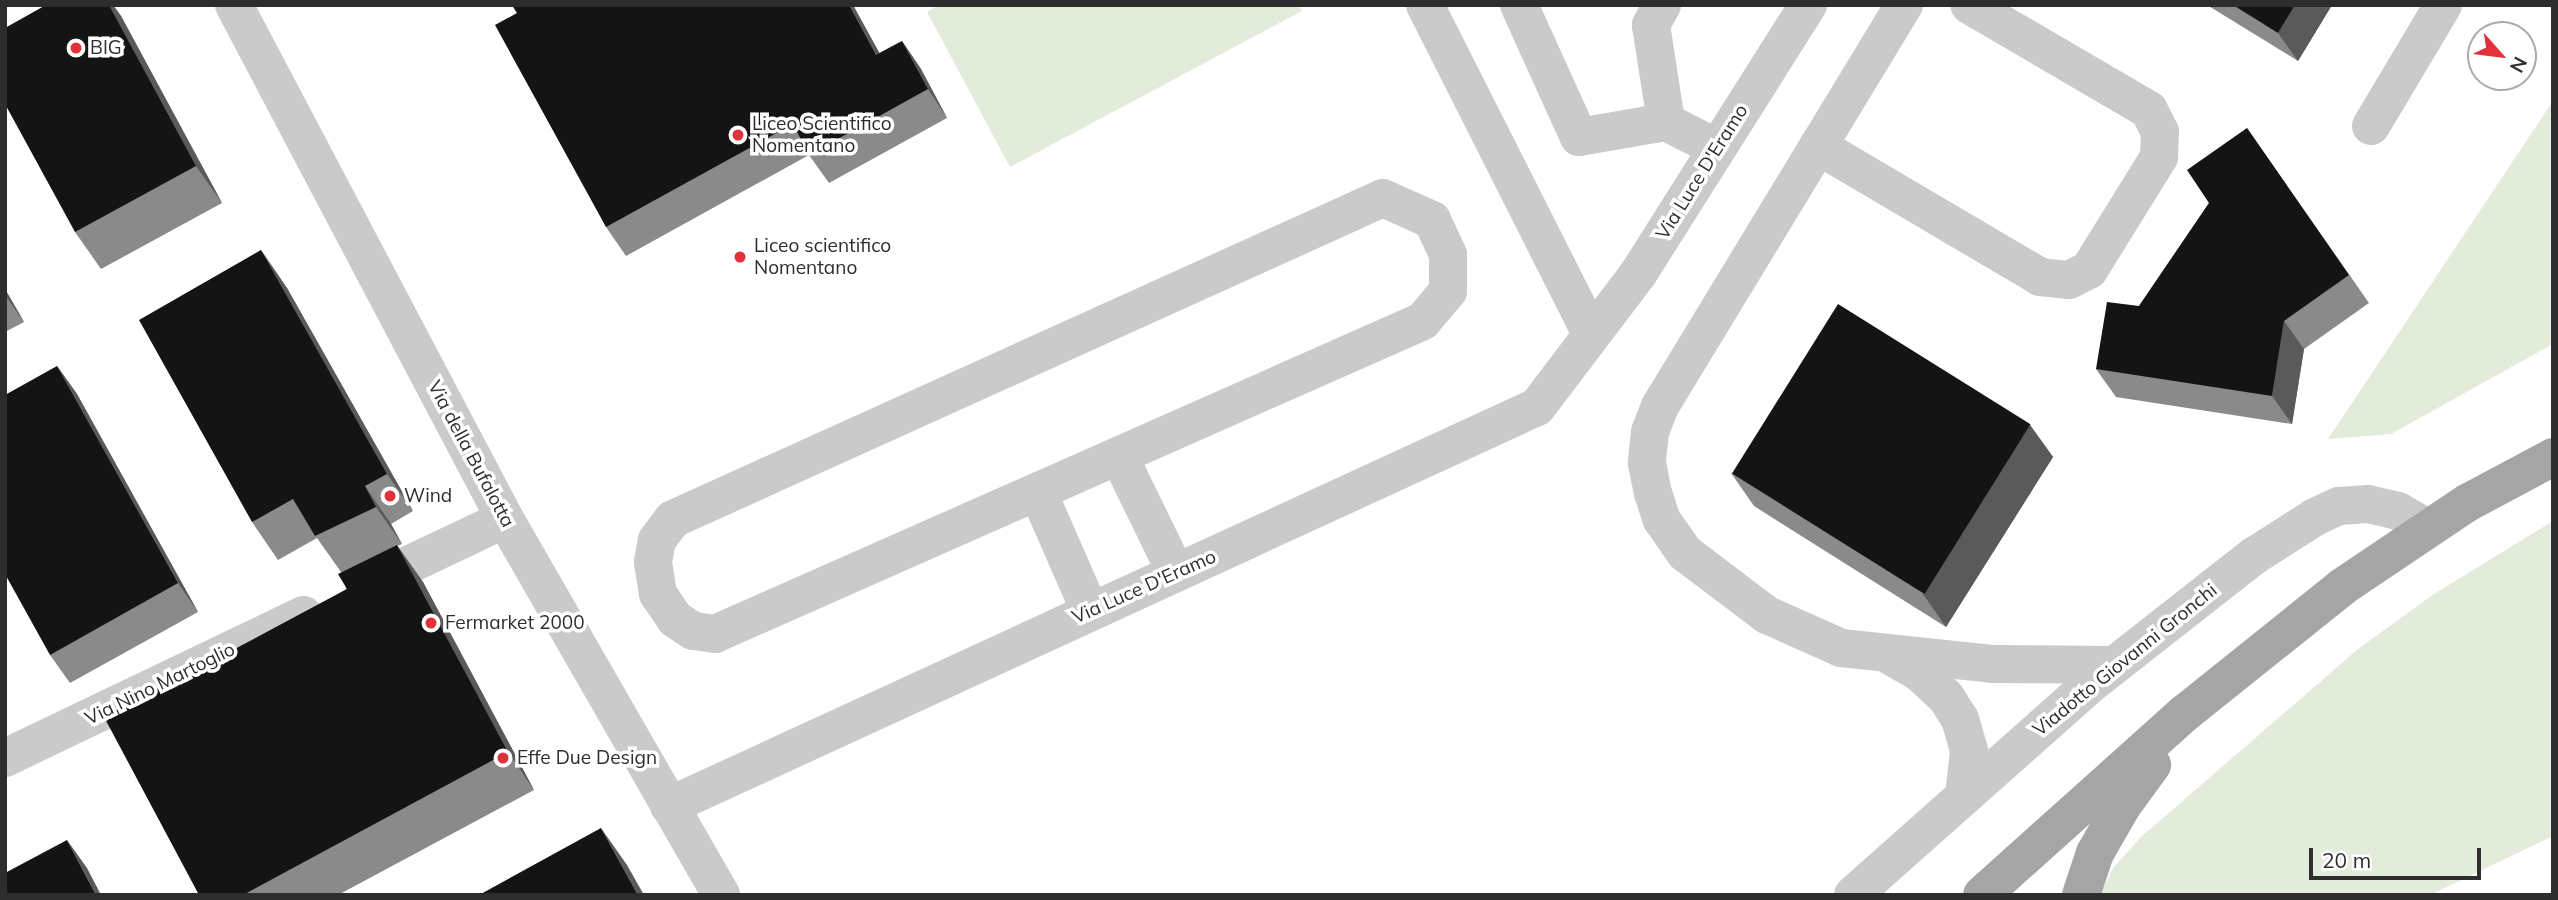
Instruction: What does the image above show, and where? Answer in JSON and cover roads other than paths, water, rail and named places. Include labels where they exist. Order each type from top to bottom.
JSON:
[{"type":"main road","points":[[1982,895],[2248,661],[2342,587],[2428,528],[2553,457]]},
{"type":"main road","points":[[2081,895],[2095,853],[2122,806],[2197,712],[2248,661]]},
{"type":"street","name":"Via della Bufalotta","points":[[234,5],[505,519],[721,895]]},
{"type":"street","points":[[1425,5],[1591,334]]},
{"type":"street","points":[[1519,5],[1579,137],[1666,122],[1717,148]]},
{"type":"street","points":[[1662,5],[1651,25],[1666,122]]},
{"type":"street","name":"Via Luce D'Eramo","points":[[668,806],[1536,407],[1638,274],[1808,5]]},
{"type":"street","points":[[1904,5],[1660,406],[1650,432],[1647,463],[1662,520],[1685,553],[1767,615],[1796,631],[1841,648],[1993,664],[2114,665]]},
{"type":"street","points":[[1818,146],[2040,277],[2069,280],[2089,270],[2159,157],[2160,132],[2149,110],[1969,5]]},
{"type":"street","points":[[2371,126],[2443,5]]},
{"type":"street","points":[[1383,198],[1432,220],[1448,254],[1448,291],[1423,321],[1119,456],[715,634],[693,631],[675,619],[659,594],[653,562],[657,540],[673,519],[1383,198]]},
{"type":"street","points":[[1119,456],[1176,573]]},
{"type":"street","points":[[1038,492],[1090,611]]},
{"type":"street","name":"Viadotto Giovanni Gronchi","points":[[1853,895],[2114,665],[2254,556],[2315,517],[2339,506],[2368,504],[2398,511],[2428,528]]},
{"type":"street","name":"Via Nino Martoglio","points":[[5,758],[505,519]]},
{"type":"street","points":[[1885,652],[1920,673],[1946,697],[1960,719],[1969,751],[1964,797]]},
{"type":"place","name":"BIG","points":[[76,48]]},
{"type":"place","name":"Liceo Scientifico Nomentano","points":[[738,135]]},
{"type":"place","name":"Liceo scientifico Nomentano","points":[[740,257]]},
{"type":"place","name":"Wind","points":[[390,496]]},
{"type":"place","name":"Fermarket 2000","points":[[431,623]]},
{"type":"place","name":"Effe Due Design","points":[[503,758]]}]
